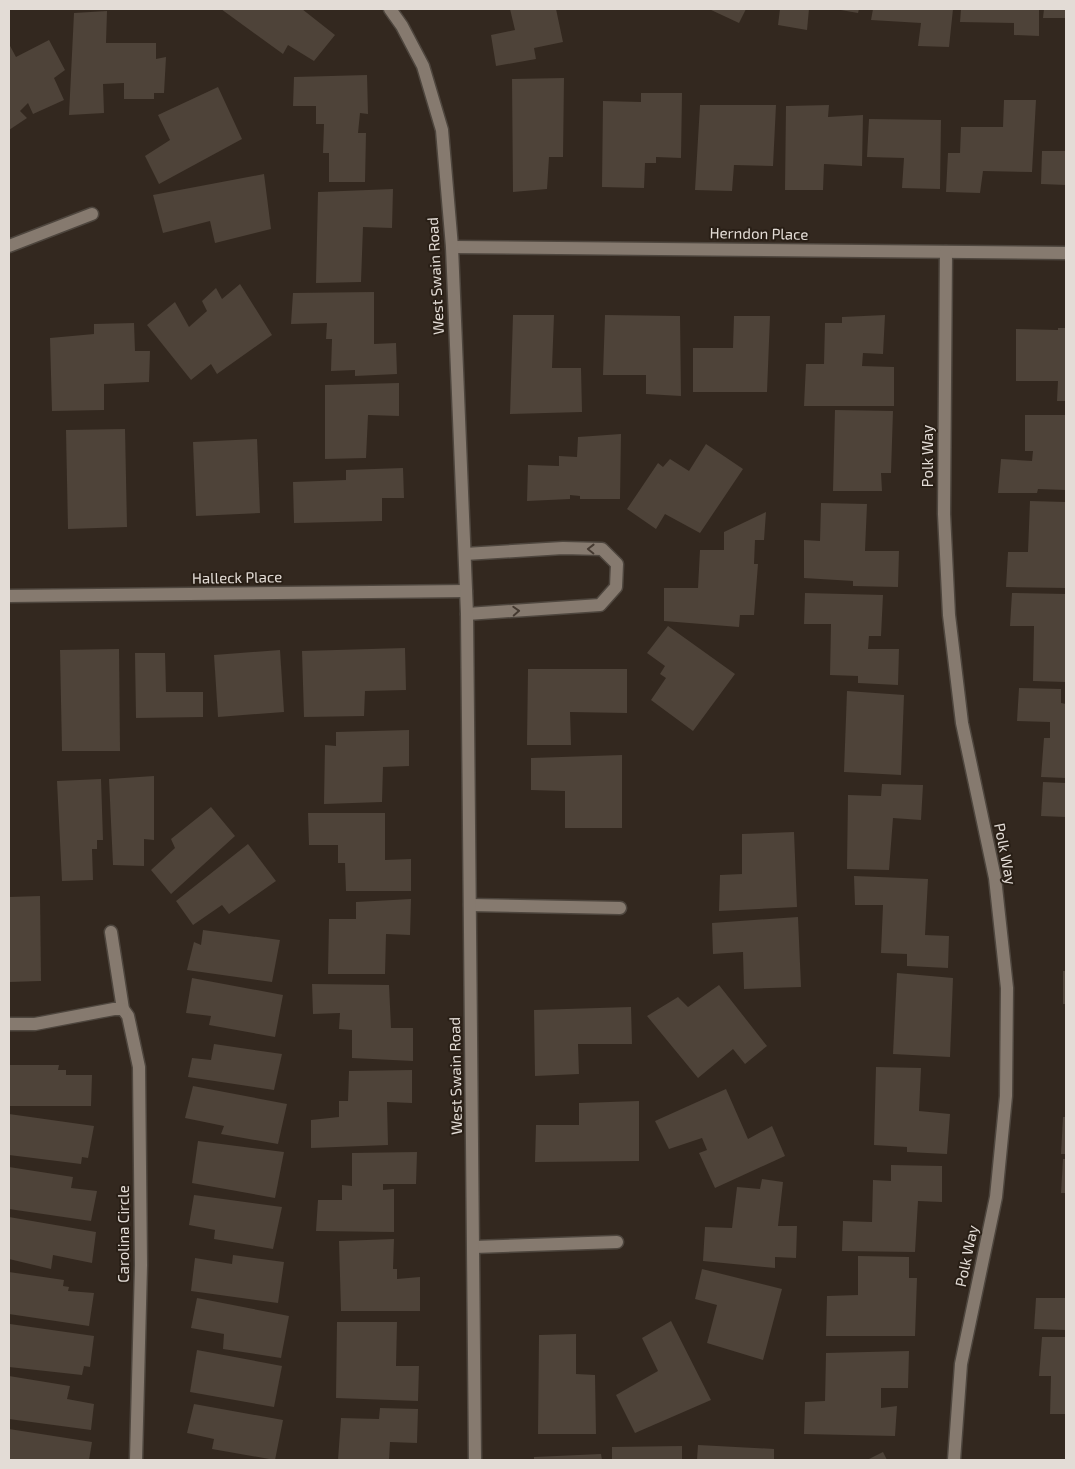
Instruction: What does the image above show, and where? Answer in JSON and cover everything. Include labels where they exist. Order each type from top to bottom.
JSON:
[{"type":"street","name":"West Swain Road","points":[[390,9],[402,26],[423,66],[442,130],[452,247],[467,614],[475,1460]]},
{"type":"street","points":[[9,246],[92,214]]},
{"type":"street","name":"Herndon Place","points":[[452,247],[1066,254]]},
{"type":"street","name":"Polk Way","points":[[946,252],[944,514],[949,615],[962,723],[994,878],[1007,988],[1006,1096],[996,1198],[961,1364],[954,1460]]},
{"type":"street","points":[[465,554],[563,548],[602,549],[616,564],[616,587],[600,605],[467,614]]},
{"type":"street","name":"Halleck Place","points":[[9,596],[466,591]]},
{"type":"street","points":[[470,905],[620,908]]},
{"type":"street","name":"Carolina Circle","points":[[111,932],[123,1010],[128,1016],[138,1068],[141,1265],[136,1460]]},
{"type":"street","points":[[9,1024],[35,1024],[114,1009],[123,1010]]},
{"type":"street","points":[[474,1247],[617,1242]]},
{"type":"building","points":[[221,9],[302,9],[335,35],[314,61],[288,45],[283,54]]},
{"type":"building","points":[[510,9],[556,9],[563,42],[534,48],[536,59],[496,66],[491,35],[515,30]]},
{"type":"building","points":[[709,9],[746,9],[739,23]]},
{"type":"building","points":[[780,9],[809,9],[807,30],[778,25]]},
{"type":"building","points":[[835,9],[859,9],[858,13]]},
{"type":"building","points":[[873,9],[953,9],[949,47],[918,46],[921,23],[871,20]]},
{"type":"building","points":[[961,9],[1039,9],[1039,36],[1014,35],[1014,23],[960,22]]},
{"type":"building","points":[[1044,9],[1066,9],[1066,18],[1043,18]]},
{"type":"building","points":[[107,11],[106,43],[156,43],[156,59],[166,57],[164,93],[154,93],[154,99],[124,99],[124,83],[103,84],[104,113],[69,115],[74,13]]},
{"type":"building","points":[[49,40],[65,70],[54,78],[64,100],[33,114],[28,103],[20,111],[27,118],[9,130],[9,44],[16,57]]},
{"type":"building","points":[[367,75],[368,114],[360,113],[358,133],[366,133],[365,182],[329,182],[329,153],[323,153],[324,124],[316,124],[316,106],[293,106],[294,77]]},
{"type":"building","points":[[564,78],[563,157],[549,157],[547,189],[513,192],[512,79]]},
{"type":"building","points":[[218,87],[242,139],[159,184],[145,156],[170,140],[158,115]]},
{"type":"building","points":[[641,93],[682,93],[681,158],[656,157],[656,163],[645,163],[644,188],[602,187],[603,101],[641,102]]},
{"type":"building","points":[[1004,100],[1036,100],[1032,172],[983,171],[980,193],[946,192],[948,153],[960,153],[961,127],[1003,127]]},
{"type":"building","points":[[700,105],[776,105],[773,166],[734,165],[732,191],[695,190]]},
{"type":"building","points":[[829,105],[828,117],[863,115],[862,166],[824,164],[823,190],[785,190],[786,106]]},
{"type":"building","points":[[869,119],[941,120],[940,189],[902,188],[904,158],[867,157]]},
{"type":"building","points":[[1042,151],[1066,151],[1066,185],[1041,184]]},
{"type":"building","points":[[264,174],[271,229],[215,243],[210,221],[163,233],[153,195]]},
{"type":"building","points":[[393,189],[392,228],[363,227],[361,282],[316,283],[318,192]]},
{"type":"building","points":[[240,284],[272,335],[217,374],[211,364],[191,380],[147,325],[175,302],[189,327],[207,311],[202,301],[216,288],[222,299]]},
{"type":"building","points":[[374,292],[374,344],[396,343],[397,374],[355,376],[355,370],[331,371],[332,339],[326,339],[327,323],[291,324],[293,293]]},
{"type":"building","points":[[513,315],[554,315],[552,368],[581,368],[582,412],[510,414]]},
{"type":"building","points":[[605,315],[680,316],[681,396],[646,394],[646,375],[603,375]]},
{"type":"building","points":[[885,315],[883,354],[863,353],[862,366],[894,367],[894,406],[804,406],[806,364],[824,364],[825,323],[842,323],[842,317]]},
{"type":"building","points":[[734,316],[770,316],[767,392],[693,392],[693,348],[733,348]]},
{"type":"building","points":[[134,323],[135,351],[150,351],[149,382],[104,384],[104,410],[52,411],[50,338],[94,334],[94,324]]},
{"type":"building","points":[[1058,328],[1066,328],[1066,401],[1057,401],[1058,381],[1016,381],[1016,329],[1058,330]]},
{"type":"building","points":[[399,383],[399,416],[368,415],[366,458],[325,459],[325,385]]},
{"type":"building","points":[[835,410],[893,411],[891,473],[881,473],[882,491],[833,491]]},
{"type":"building","points":[[1025,415],[1066,415],[1066,490],[1038,489],[1037,493],[998,493],[1001,459],[1032,461],[1033,451],[1025,451]]},
{"type":"building","points":[[125,429],[127,527],[68,529],[66,430]]},
{"type":"building","points":[[621,434],[620,499],[580,499],[580,496],[570,495],[570,499],[527,501],[528,465],[559,466],[559,456],[577,457],[578,437]]},
{"type":"building","points":[[257,439],[260,513],[196,516],[193,442]]},
{"type":"building","points":[[706,444],[743,469],[700,533],[665,514],[656,529],[627,509],[658,463],[663,467],[670,459],[689,471]]},
{"type":"building","points":[[403,468],[404,498],[382,498],[382,521],[294,523],[293,482],[346,480],[346,470]]},
{"type":"building","points":[[1030,501],[1066,502],[1066,588],[1006,587],[1008,552],[1028,552]]},
{"type":"building","points":[[821,503],[867,504],[865,551],[899,551],[898,587],[853,586],[853,581],[804,578],[804,540],[820,541]]},
{"type":"building","points":[[766,512],[764,540],[755,540],[754,564],[758,564],[754,615],[740,615],[739,627],[664,621],[664,588],[698,588],[700,550],[724,550],[724,532]]},
{"type":"building","points":[[805,593],[883,595],[881,636],[869,636],[868,649],[899,649],[898,685],[858,683],[858,676],[830,675],[831,624],[804,624]]},
{"type":"building","points":[[1012,593],[1066,594],[1066,682],[1033,681],[1034,626],[1010,626]]},
{"type":"building","points":[[668,626],[735,674],[693,731],[651,700],[666,678],[660,674],[665,666],[647,653]]},
{"type":"building","points":[[405,648],[406,690],[365,691],[364,716],[304,717],[302,651]]},
{"type":"building","points":[[119,649],[120,751],[62,751],[60,650]]},
{"type":"building","points":[[280,650],[284,712],[218,717],[214,655]]},
{"type":"building","points":[[135,653],[165,653],[166,692],[203,692],[203,717],[136,718]]},
{"type":"building","points":[[528,669],[627,669],[627,713],[570,712],[571,745],[527,745]]},
{"type":"building","points":[[1019,688],[1061,689],[1061,703],[1066,704],[1066,778],[1041,777],[1044,738],[1050,738],[1050,722],[1017,721]]},
{"type":"building","points":[[847,691],[904,695],[901,775],[844,772]]},
{"type":"building","points":[[409,730],[409,766],[383,767],[382,802],[324,804],[325,745],[336,746],[336,732]]},
{"type":"building","points":[[622,755],[622,828],[565,828],[565,791],[531,790],[531,758]]},
{"type":"building","points":[[154,776],[154,840],[144,839],[144,866],[113,865],[109,779]]},
{"type":"building","points":[[101,779],[103,840],[97,840],[97,849],[92,849],[93,880],[62,881],[57,781]]},
{"type":"building","points":[[1043,782],[1066,783],[1066,817],[1041,816]]},
{"type":"building","points":[[882,784],[923,785],[921,820],[893,818],[889,870],[847,869],[848,795],[881,796]]},
{"type":"building","points":[[211,807],[235,836],[171,894],[151,870],[175,848],[171,839]]},
{"type":"building","points":[[308,813],[385,813],[385,860],[411,859],[411,891],[346,891],[345,863],[338,863],[338,845],[309,845]]},
{"type":"building","points":[[794,832],[797,907],[719,911],[720,875],[742,874],[742,834]]},
{"type":"building","points":[[248,844],[276,881],[229,914],[222,905],[193,925],[176,901]]},
{"type":"building","points":[[854,876],[928,879],[925,935],[949,936],[948,968],[907,966],[907,954],[881,953],[883,905],[855,905]]},
{"type":"building","points":[[40,896],[41,981],[9,982],[9,897]]},
{"type":"building","points":[[411,899],[410,935],[386,934],[385,974],[328,974],[329,919],[356,919],[356,902]]},
{"type":"building","points":[[798,917],[801,987],[744,989],[743,952],[713,954],[712,923]]},
{"type":"building","points":[[203,930],[280,940],[272,982],[187,970],[194,942],[201,945]]},
{"type":"building","points":[[1063,971],[1066,971],[1066,1004],[1063,1004]]},
{"type":"building","points":[[897,973],[953,978],[950,1057],[893,1054]]},
{"type":"building","points":[[192,978],[283,995],[275,1037],[209,1025],[211,1016],[186,1013]]},
{"type":"building","points":[[312,984],[389,985],[391,1028],[413,1028],[413,1061],[352,1058],[352,1030],[339,1029],[340,1013],[313,1014]]},
{"type":"building","points":[[719,985],[767,1046],[745,1064],[733,1049],[698,1078],[647,1016],[678,997],[688,1007]]},
{"type":"building","points":[[631,1007],[632,1044],[578,1044],[579,1074],[535,1076],[534,1010]]},
{"type":"building","points":[[214,1044],[282,1054],[274,1090],[188,1077],[192,1058],[211,1060]]},
{"type":"building","points":[[9,1065],[59,1065],[58,1070],[66,1070],[66,1075],[92,1075],[91,1106],[9,1106]]},
{"type":"building","points":[[876,1067],[921,1068],[919,1111],[950,1114],[947,1154],[907,1152],[907,1147],[874,1145]]},
{"type":"building","points":[[412,1070],[412,1103],[387,1102],[388,1145],[311,1148],[311,1120],[339,1117],[339,1101],[348,1101],[349,1071]]},
{"type":"building","points":[[193,1086],[287,1104],[278,1144],[221,1134],[224,1126],[185,1118]]},
{"type":"building","points":[[726,1089],[748,1139],[772,1126],[785,1156],[715,1188],[699,1153],[707,1150],[702,1138],[669,1149],[655,1121]]},
{"type":"building","points":[[639,1101],[639,1161],[535,1162],[536,1125],[579,1125],[579,1103]]},
{"type":"building","points":[[9,1114],[94,1126],[88,1158],[82,1157],[81,1164],[9,1155]]},
{"type":"building","points":[[1063,1117],[1066,1117],[1066,1154],[1061,1154]]},
{"type":"building","points":[[198,1141],[284,1152],[275,1198],[192,1183]]},
{"type":"building","points":[[417,1152],[416,1184],[383,1184],[383,1190],[394,1189],[394,1232],[316,1231],[318,1200],[342,1200],[342,1185],[352,1186],[352,1153]]},
{"type":"building","points":[[1063,1159],[1066,1159],[1066,1193],[1061,1193]]},
{"type":"building","points":[[891,1165],[942,1166],[942,1202],[918,1201],[915,1252],[842,1251],[843,1221],[872,1222],[873,1180],[891,1181]]},
{"type":"building","points":[[9,1167],[73,1177],[71,1188],[97,1191],[91,1221],[9,1209]]},
{"type":"building","points":[[762,1179],[783,1182],[778,1226],[797,1226],[796,1258],[775,1257],[775,1268],[703,1261],[705,1227],[732,1228],[737,1187],[760,1189]]},
{"type":"building","points":[[194,1195],[282,1207],[273,1249],[214,1239],[215,1230],[189,1225]]},
{"type":"building","points":[[9,1217],[96,1232],[92,1263],[53,1255],[51,1269],[9,1259]]},
{"type":"building","points":[[394,1239],[393,1269],[397,1269],[397,1279],[420,1277],[420,1311],[341,1311],[339,1241]]},
{"type":"building","points":[[233,1255],[284,1262],[278,1303],[191,1291],[195,1258],[232,1264]]},
{"type":"building","points":[[858,1256],[909,1257],[909,1278],[917,1278],[915,1336],[826,1336],[827,1296],[858,1295]]},
{"type":"building","points":[[702,1269],[782,1289],[763,1360],[707,1343],[717,1305],[695,1299]]},
{"type":"building","points":[[9,1272],[64,1280],[63,1286],[69,1287],[68,1291],[94,1293],[89,1326],[9,1314]]},
{"type":"building","points":[[197,1298],[289,1316],[281,1358],[223,1349],[224,1334],[191,1328]]},
{"type":"building","points":[[1036,1298],[1066,1298],[1066,1330],[1034,1329]]},
{"type":"building","points":[[671,1321],[711,1400],[635,1433],[616,1395],[658,1371],[642,1338]]},
{"type":"building","points":[[337,1322],[397,1322],[396,1366],[419,1366],[418,1401],[336,1398]]},
{"type":"building","points":[[10,1324],[94,1336],[90,1367],[84,1366],[82,1375],[9,1367]]},
{"type":"building","points":[[576,1334],[576,1374],[595,1375],[596,1434],[538,1434],[539,1335]]},
{"type":"building","points":[[1042,1337],[1066,1337],[1066,1414],[1050,1414],[1051,1376],[1039,1376]]},
{"type":"building","points":[[197,1350],[282,1366],[274,1407],[190,1392]]},
{"type":"building","points":[[909,1351],[908,1388],[881,1388],[881,1408],[897,1406],[895,1436],[804,1434],[805,1402],[825,1401],[826,1353]]},
{"type":"building","points":[[9,1376],[70,1386],[67,1399],[94,1404],[91,1430],[9,1419]]},
{"type":"building","points":[[194,1404],[283,1420],[275,1460],[212,1449],[214,1439],[187,1433]]},
{"type":"building","points":[[380,1408],[418,1409],[417,1443],[390,1442],[389,1460],[338,1460],[341,1418],[379,1419]]},
{"type":"building","points":[[9,1429],[92,1442],[89,1460],[9,1460]]},
{"type":"building","points":[[698,1445],[774,1449],[774,1460],[697,1460]]},
{"type":"building","points":[[682,1446],[682,1460],[612,1460],[612,1447]]},
{"type":"building","points":[[883,1452],[887,1460],[867,1460]]},
{"type":"building","points":[[601,1454],[602,1460],[534,1460],[534,1457]]}]
